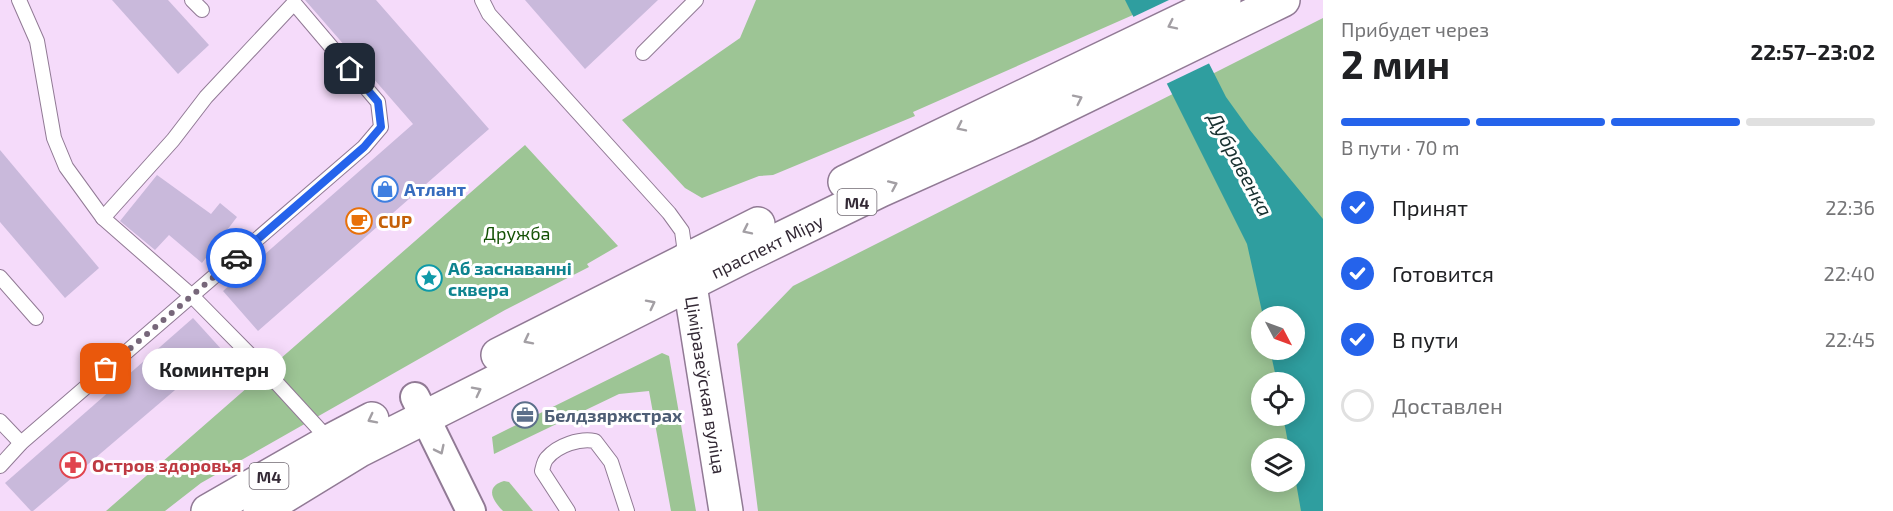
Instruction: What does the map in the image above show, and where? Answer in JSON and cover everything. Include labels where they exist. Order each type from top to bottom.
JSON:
[{"type":"main road","name":"праспект Міру","points":[[208,511],[335,452],[688,272],[871,195],[1224,0]]},
{"type":"main road","name":"праспект Міру","points":[[1019,113],[1283,0]]},
{"type":"main road","name":"Ціміразеўская вуліца","points":[[688,272],[726,511]]},
{"type":"main road","name":"праспект Міру","points":[[260,511],[335,452]]},
{"type":"street","points":[[420,408],[471,511]]},
{"type":"lane","points":[[19,0],[37,40],[54,138],[66,168],[103,218],[192,296],[263,368],[335,452]]},
{"type":"lane","points":[[482,0],[489,14],[669,213],[682,231],[688,272]]},
{"type":"lane","points":[[643,53],[696,0]]},
{"type":"lane","points":[[0,466],[21,443],[364,147],[381,127],[378,102],[294,3],[206,98],[173,140],[103,218]]},
{"type":"lane","points":[[0,277],[36,318]]},
{"type":"lane","points":[[0,421],[21,443]]},
{"type":"lane","points":[[568,511],[542,471],[545,459],[561,447],[585,439],[595,441],[611,462],[627,511]]},
{"type":"green space","points":[[756,0],[1167,0],[913,112],[915,116],[773,175],[759,176],[702,198],[685,188],[622,120],[740,38]]},
{"type":"green space","points":[[1323,18],[1323,511],[758,511],[737,344],[793,286]]},
{"type":"green space","name":"Дружба","points":[[525,145],[618,246],[587,264],[589,267],[505,310],[201,483],[165,511],[106,511]]},
{"type":"green space","points":[[662,353],[669,356],[696,511],[671,511],[649,391],[619,394],[494,454],[492,437]]},
{"type":"green space","points":[[504,481],[509,482],[533,511],[503,511],[496,503],[492,490]]},
{"type":"water","name":"Дубравенка","points":[[1125,0],[1177,0],[1226,97],[1249,129],[1323,219],[1323,511],[1301,511],[1298,492],[1305,492],[1305,438],[1287,438],[1285,426],[1305,426],[1305,372],[1275,372],[1272,360],[1305,360],[1305,306],[1261,306],[1247,244]]},
{"type":"pier","points":[[1169,0],[1180,0],[1212,62],[1164,85],[1131,18]]},
{"type":"building","points":[[112,0],[168,0],[209,45],[178,74]]},
{"type":"building","points":[[305,0],[376,0],[489,129],[258,331],[223,291],[413,124]]},
{"type":"building","points":[[525,0],[658,0],[585,69]]},
{"type":"building","points":[[0,150],[99,268],[65,298],[0,222]]},
{"type":"building","points":[[157,175],[211,214],[220,203],[237,217],[202,263],[169,235],[155,250],[120,221]]},
{"type":"building","points":[[193,318],[222,350],[31,511],[5,483]]},
{"type":"way so far","points":[[106,369],[236,258]]},
{"type":"place","name":"Атлант","points":[[385,189]]},
{"type":"place","name":"CUP","points":[[359,221]]},
{"type":"place","name":"Аб заснаванні сквера","points":[[429,278]]},
{"type":"place","name":"Коминтерн","points":[[106,369]]},
{"type":"place","name":"Белдзяржстрах","points":[[525,415]]},
{"type":"place","name":"Остров здоровья","points":[[73,465]]},
{"type":"route","points":[[236,258],[364,147],[381,127],[378,102],[350,69]]}]
